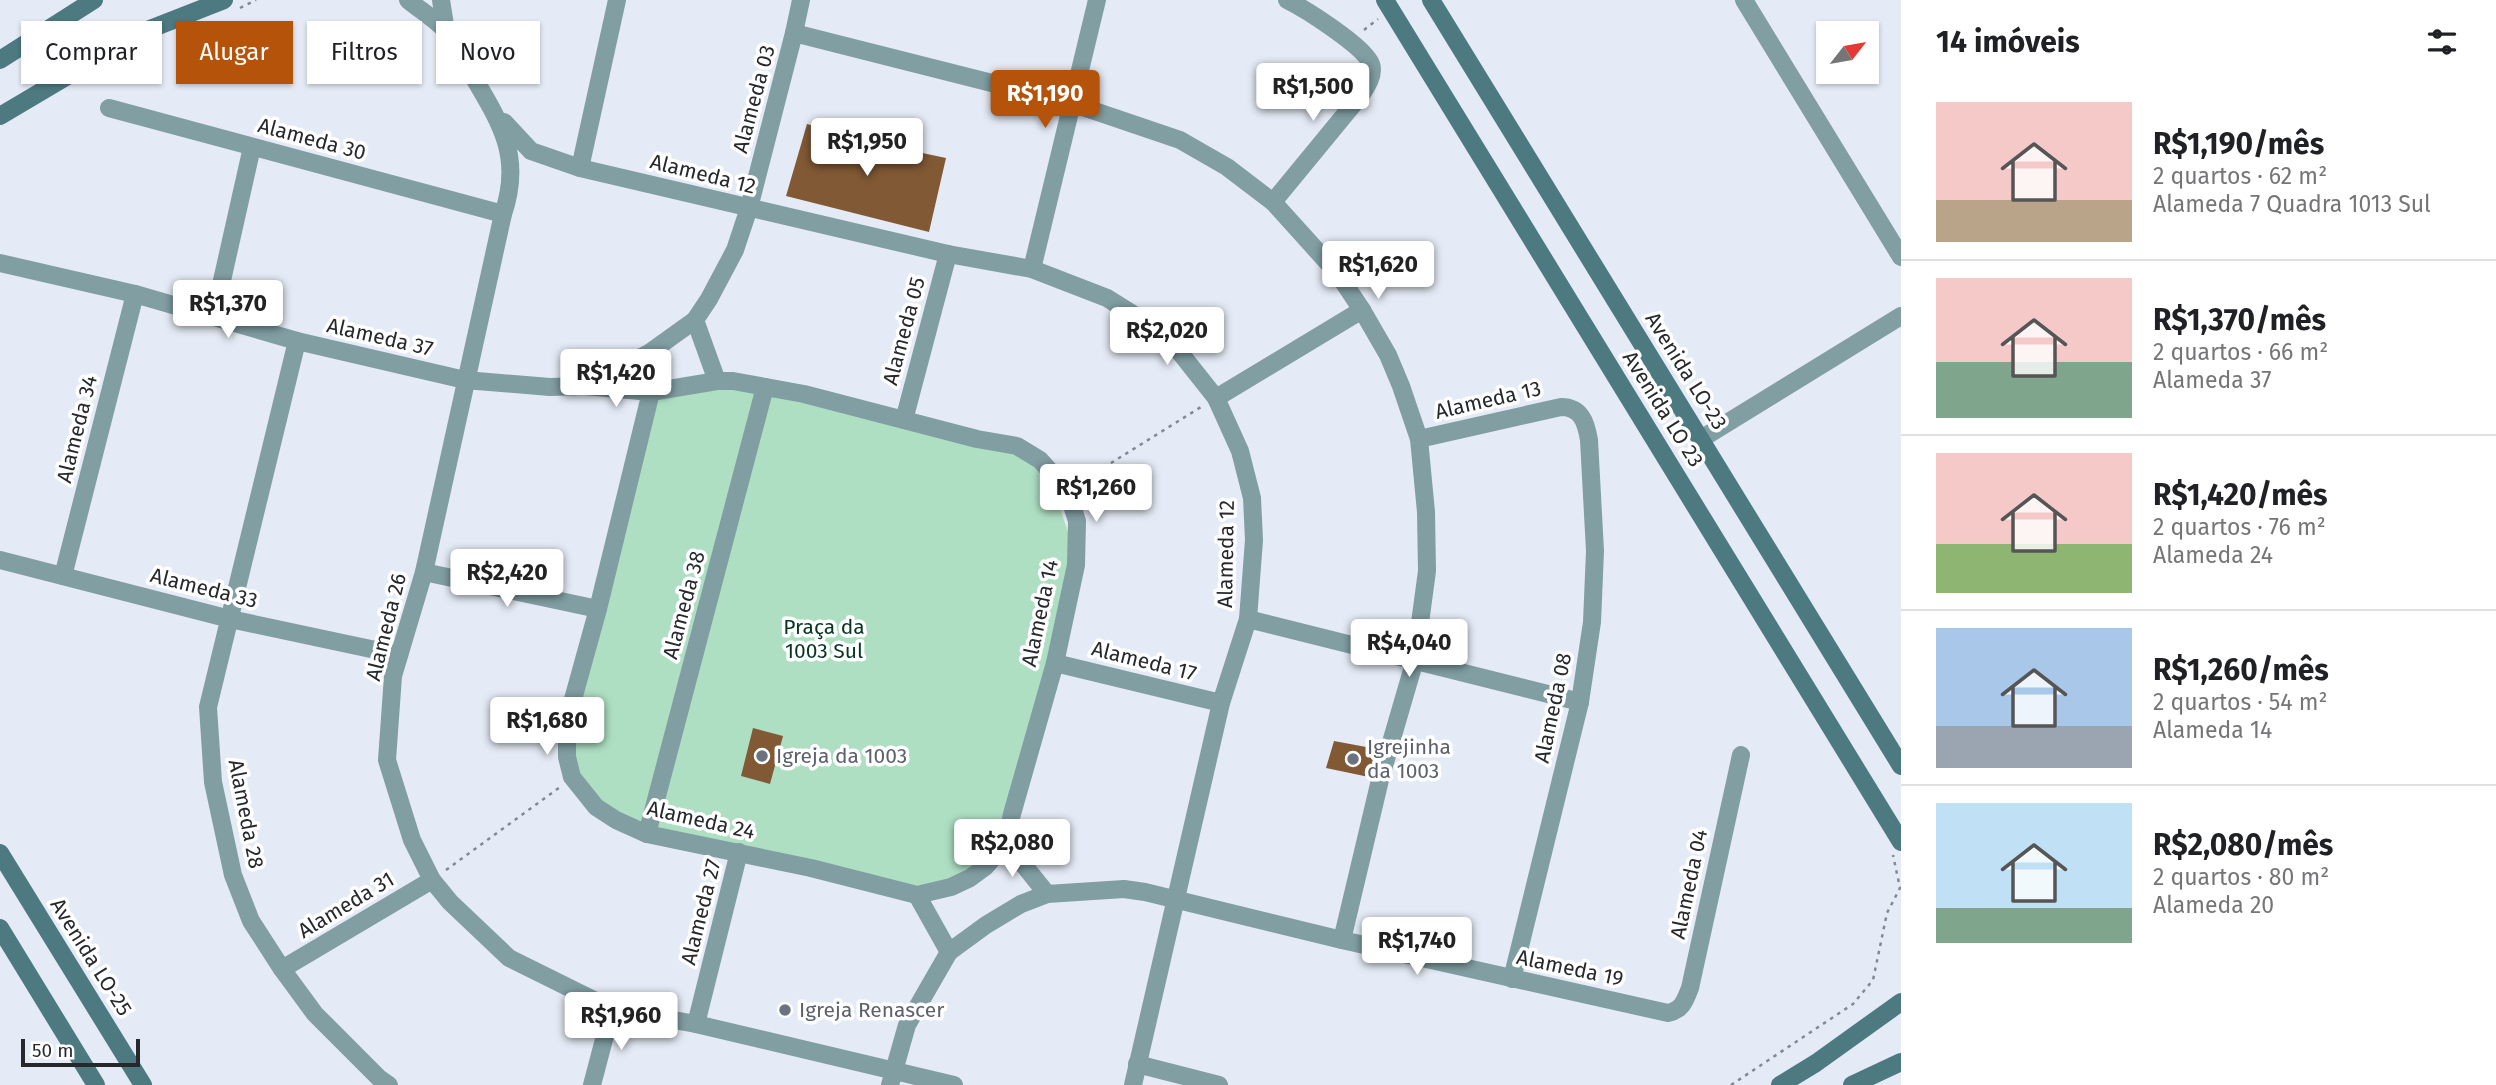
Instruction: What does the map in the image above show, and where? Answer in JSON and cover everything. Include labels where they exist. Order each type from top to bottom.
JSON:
[{"type":"street","points":[[0,60],[94,0]]},
{"type":"street","points":[[0,116],[140,33],[224,0]]},
{"type":"street","points":[[408,0],[436,23]]},
{"type":"street","points":[[441,0],[444,21]]},
{"type":"street","points":[[580,167],[617,0]]},
{"type":"street","name":"Alameda 03","points":[[695,320],[735,250],[749,208],[801,0]]},
{"type":"street","points":[[1031,269],[1097,0]]},
{"type":"street","points":[[1273,202],[1367,87],[1372,70],[1370,62],[1353,43],[1287,0]]},
{"type":"street","name":"Avenida LO-23","points":[[1431,0],[1901,766]]},
{"type":"street","points":[[1744,0],[1901,257]]},
{"type":"street","name":"Avenida LO 23","points":[[1388,5],[1897,848]]},
{"type":"street","points":[[794,33],[1071,103],[1180,140],[1227,167],[1273,202],[1338,274],[1362,310],[1402,386],[1419,439],[1426,512],[1427,570],[1415,660],[1380,780],[1342,940]]},
{"type":"street","points":[[477,84],[492,109]]},
{"type":"street","name":"Alameda 30","points":[[109,108],[503,214]]},
{"type":"street","name":"Alameda 12","points":[[492,109],[531,151],[580,167],[948,254],[1031,269],[1107,298],[1147,323],[1174,345],[1216,398],[1240,451],[1252,498],[1254,540],[1248,619],[1221,703],[1133,1085]]},
{"type":"street","name":"Alameda 26","points":[[492,109],[511,158],[511,192],[503,214],[424,572],[393,676],[387,760],[412,841],[432,880],[450,902],[509,958],[612,1009],[696,1024],[891,1077],[954,1085]]},
{"type":"street","points":[[214,316],[252,146]]},
{"type":"street","name":"Alameda 05","points":[[905,420],[948,254]]},
{"type":"street","name":"Alameda 37","points":[[0,263],[135,293],[297,341],[465,380],[550,387],[585,386]]},
{"type":"street","name":"Alameda 34","points":[[63,576],[135,293]]},
{"type":"street","points":[[1216,398],[1362,310]]},
{"type":"street","points":[[1701,439],[1901,316]]},
{"type":"street","points":[[585,386],[649,353],[695,320],[717,381]]},
{"type":"street","name":"Alameda 28","points":[[297,341],[208,707],[213,782],[233,875],[251,921],[316,1014],[389,1085]]},
{"type":"street","name":"Alameda 14","points":[[651,393],[717,381],[804,394],[977,439],[1017,446],[1040,460],[1067,490],[1077,521],[1076,565],[1055,663],[1006,843],[985,867],[951,887],[917,895],[878,884]]},
{"type":"street","points":[[585,386],[651,393]]},
{"type":"street","name":"Alameda 38","points":[[647,834],[765,387]]},
{"type":"street","name":"Alameda 24","points":[[651,393],[568,721],[566,757],[572,777],[596,807],[615,820],[647,834],[878,884]]},
{"type":"street","name":"Alameda 13","points":[[1419,439],[1570,407],[1583,418],[1589,440]]},
{"type":"street","name":"Alameda 08","points":[[1512,979],[1580,702],[1592,622],[1595,551],[1589,440]]},
{"type":"street","name":"Alameda 33","points":[[0,560],[230,619],[399,655]]},
{"type":"street","points":[[424,572],[598,608]]},
{"type":"street","points":[[1248,619],[1580,702]]},
{"type":"street","name":"Alameda 17","points":[[1055,663],[1221,703]]},
{"type":"street","name":"Alameda 04","points":[[1668,1013],[1680,1009],[1690,988],[1741,755]]},
{"type":"street","points":[[891,1077],[907,1025],[948,952],[1021,904],[1046,894],[1006,843]]},
{"type":"street","name":"Alameda 27","points":[[696,1024],[739,852]]},
{"type":"street","name":"Avenida LO-25","points":[[0,853],[143,1085]]},
{"type":"street","name":"Alameda 31","points":[[282,969],[432,880]]},
{"type":"street","name":"Alameda 19","points":[[1046,894],[1124,889],[1668,1013]]},
{"type":"street","points":[[917,895],[948,952]]},
{"type":"street","points":[[0,928],[96,1085]]},
{"type":"street","points":[[1780,1085],[1816,1063],[1901,1002]]},
{"type":"street","points":[[592,1085],[612,1009]]},
{"type":"street","points":[[1852,1085],[1901,1062]]},
{"type":"street","points":[[1137,1064],[1219,1085]]},
{"type":"path","points":[[1353,43],[1388,5]]},
{"type":"path","points":[[1067,490],[1216,398]]},
{"type":"path","points":[[432,880],[572,777]]},
{"type":"path","points":[[1731,1085],[1853,1004],[1873,980],[1887,913],[1900,888],[1897,848]]},
{"type":"green space","name":"Praça da 1003 Sul","points":[[717,381],[998,443],[1047,468],[1078,563],[1005,844],[970,878],[917,895],[635,828],[572,777],[572,697],[651,392]]},
{"type":"building","points":[[807,124],[834,131],[835,128],[889,146],[946,158],[929,232],[786,196]]},
{"type":"building","name":"Igreja da 1003","points":[[753,728],[783,736],[770,784],[741,776]]},
{"type":"building","name":"Igrejinha da 1003","points":[[1334,741],[1377,749],[1369,777],[1326,768]]},
{"type":"place","name":"Igreja da 1003","points":[[762,756]]},
{"type":"place","name":"Igrejinha da 1003","points":[[1353,759]]},
{"type":"place","name":"Igreja Renascer","points":[[785,1010]]}]
